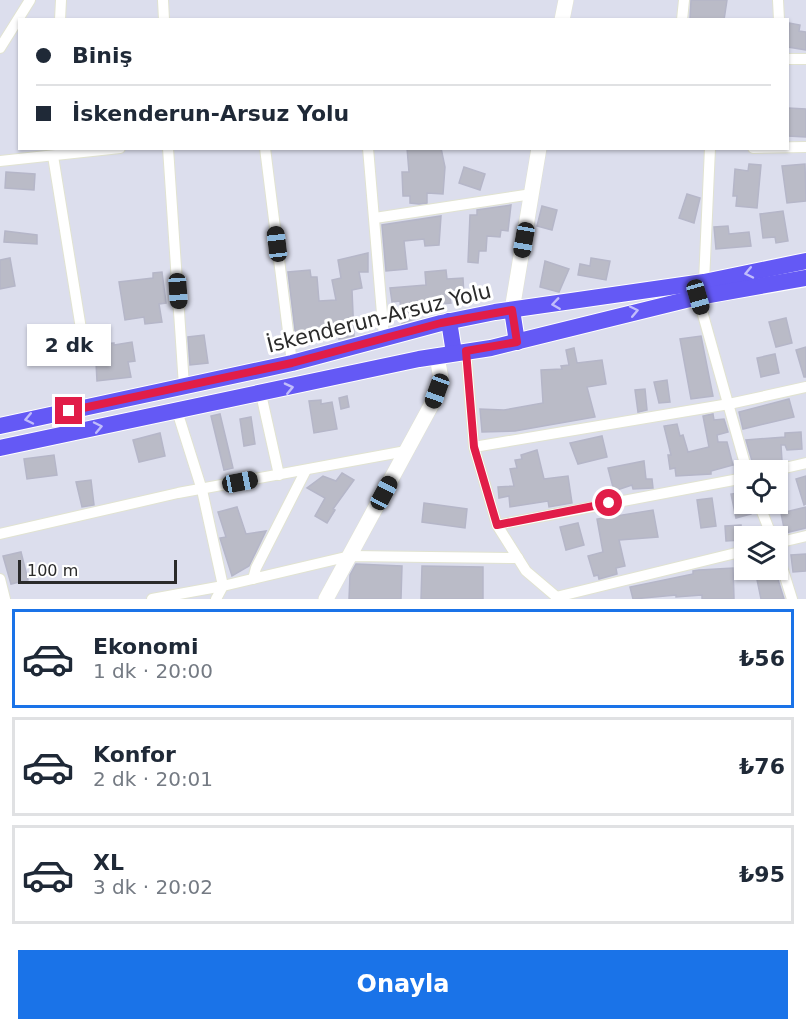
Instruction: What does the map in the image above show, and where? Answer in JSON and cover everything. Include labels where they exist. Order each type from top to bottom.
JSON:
[{"type":"main road","name":"İskenderun-Arsuz Yolu","points":[[0,448],[517,342],[806,261]]},
{"type":"main road","name":"İskenderun-Arsuz Yolu","points":[[0,426],[292,363],[449,321],[512,310],[806,278]]},
{"type":"main road","points":[[512,310],[517,342]]},
{"type":"main road","points":[[449,321],[452,354]]},
{"type":"street","points":[[19,18],[30,0]]},
{"type":"street","points":[[60,18],[61,0]]},
{"type":"street","points":[[163,0],[164,18]]},
{"type":"street","points":[[562,18],[566,0]]},
{"type":"street","points":[[682,18],[684,0]]},
{"type":"street","points":[[778,0],[778,18]]},
{"type":"street","points":[[0,48],[18,19]]},
{"type":"street","points":[[789,59],[806,59]]},
{"type":"street","points":[[789,148],[806,147]]},
{"type":"street","points":[[0,161],[94,150]]},
{"type":"street","points":[[168,150],[184,386]]},
{"type":"street","points":[[265,150],[292,363]]},
{"type":"street","points":[[368,150],[384,337]]},
{"type":"street","points":[[512,310],[539,150]]},
{"type":"street","points":[[710,150],[701,290],[744,460]]},
{"type":"street","points":[[56,153],[82,335]]},
{"type":"street","points":[[375,218],[532,194]]},
{"type":"street","points":[[452,354],[474,447],[497,525],[526,571],[557,598],[734,554]]},
{"type":"street","points":[[326,599],[433,402],[452,354]]},
{"type":"street","points":[[474,447],[729,405],[806,387]]},
{"type":"street","points":[[261,394],[279,475]]},
{"type":"street","points":[[177,411],[202,490],[223,586],[216,599]]},
{"type":"street","points":[[0,534],[202,490],[406,451]]},
{"type":"street","points":[[788,467],[806,463]]},
{"type":"street","points":[[253,579],[256,568],[306,470]]},
{"type":"street","points":[[497,525],[734,479]]},
{"type":"street","points":[[788,540],[806,536]]},
{"type":"street","points":[[152,599],[223,586],[350,556],[518,558]]},
{"type":"street","points":[[0,579],[5,599]]},
{"type":"street","points":[[786,580],[792,599]]},
{"type":"building","points":[[691,0],[727,0],[724,18],[690,18]]},
{"type":"building","points":[[789,23],[800,25],[799,31],[806,32],[806,50],[789,47]]},
{"type":"building","points":[[789,108],[806,109],[806,137],[789,136]]},
{"type":"building","points":[[407,150],[441,150],[445,167],[443,194],[427,193],[427,203],[410,203],[410,196],[403,196],[402,172],[409,172]]},
{"type":"building","points":[[749,164],[761,165],[757,208],[736,206],[737,196],[733,196],[735,169],[748,171]]},
{"type":"building","points":[[805,164],[806,201],[787,203],[782,166]]},
{"type":"building","points":[[464,167],[485,174],[480,190],[459,183]]},
{"type":"building","points":[[6,172],[35,174],[34,190],[5,188]]},
{"type":"building","points":[[687,194],[700,198],[694,223],[679,218]]},
{"type":"building","points":[[511,205],[508,231],[501,230],[500,237],[487,236],[486,251],[479,251],[478,263],[468,262],[470,215],[477,215],[477,210]]},
{"type":"building","points":[[542,206],[557,210],[552,230],[537,226]]},
{"type":"building","points":[[783,211],[788,241],[776,243],[775,237],[763,238],[760,214]]},
{"type":"building","points":[[441,216],[439,245],[425,246],[424,239],[404,241],[407,269],[386,271],[382,225]]},
{"type":"building","points":[[728,226],[729,234],[749,232],[751,246],[716,249],[714,227]]},
{"type":"building","points":[[5,231],[37,235],[37,244],[4,242]]},
{"type":"building","points":[[368,253],[368,272],[359,272],[362,288],[352,290],[354,336],[339,339],[339,330],[315,331],[315,337],[296,338],[288,272],[310,270],[311,277],[317,277],[319,301],[336,300],[332,280],[341,278],[338,260]]},
{"type":"building","points":[[10,258],[15,286],[0,289],[0,260]]},
{"type":"building","points":[[591,258],[610,261],[606,280],[578,275],[580,264],[590,266]]},
{"type":"building","points":[[545,261],[569,269],[559,292],[540,287]]},
{"type":"building","points":[[446,270],[447,279],[463,278],[464,296],[450,298],[451,303],[431,305],[432,311],[415,312],[415,319],[402,323],[400,301],[392,302],[390,288],[426,285],[425,272]]},
{"type":"building","points":[[162,272],[166,303],[159,304],[162,322],[145,324],[144,317],[125,320],[119,282],[153,278],[153,273]]},
{"type":"building","points":[[786,318],[792,343],[776,347],[769,322]]},
{"type":"building","points":[[204,335],[208,363],[190,365],[188,337]]},
{"type":"building","points":[[701,336],[713,396],[691,399],[680,339]]},
{"type":"building","points":[[132,342],[135,361],[128,362],[131,377],[97,381],[95,344],[114,343],[114,345]]},
{"type":"building","points":[[806,347],[806,377],[804,377],[796,350]]},
{"type":"building","points":[[574,348],[577,363],[602,360],[606,384],[587,387],[595,417],[515,431],[482,432],[480,409],[504,410],[543,403],[541,370],[562,369],[561,366],[569,365],[566,350]]},
{"type":"building","points":[[775,354],[779,373],[761,377],[757,358]]},
{"type":"building","points":[[667,380],[670,402],[659,403],[654,382]]},
{"type":"building","points":[[645,389],[647,410],[638,412],[635,390]]},
{"type":"building","points":[[347,396],[349,407],[341,409],[339,398]]},
{"type":"building","points":[[789,399],[794,417],[743,429],[739,412]]},
{"type":"building","points":[[321,400],[321,404],[332,402],[337,429],[314,433],[309,401]]},
{"type":"building","points":[[220,414],[233,468],[224,470],[211,416]]},
{"type":"building","points":[[713,414],[714,420],[724,419],[728,432],[717,435],[718,442],[727,442],[733,465],[711,471],[711,474],[676,476],[675,468],[670,469],[668,455],[671,455],[664,426],[677,424],[688,452],[709,447],[703,416]]},
{"type":"building","points":[[251,417],[255,444],[244,446],[240,419]]},
{"type":"building","points":[[801,432],[802,449],[787,450],[785,445],[781,445],[782,460],[752,460],[746,440],[785,437],[785,433]]},
{"type":"building","points":[[160,433],[165,456],[139,462],[133,440]]},
{"type":"building","points":[[602,436],[607,457],[578,464],[570,443]]},
{"type":"building","points":[[537,450],[544,479],[568,476],[572,503],[549,507],[548,501],[510,507],[509,496],[499,498],[498,487],[514,486],[510,469],[517,468],[515,460],[522,459],[521,455]]},
{"type":"building","points":[[54,455],[57,475],[27,479],[24,459]]},
{"type":"building","points":[[644,461],[646,479],[652,479],[653,488],[633,489],[632,485],[614,491],[608,468]]},
{"type":"building","points":[[342,473],[354,480],[333,509],[335,510],[327,523],[315,516],[325,498],[307,488],[323,476],[336,481]]},
{"type":"building","points":[[806,476],[806,504],[804,505],[796,479]]},
{"type":"building","points":[[91,480],[94,505],[82,507],[76,482]]},
{"type":"building","points":[[712,498],[716,526],[701,528],[697,500]]},
{"type":"building","points":[[424,503],[467,509],[465,528],[422,522]]},
{"type":"building","points":[[237,507],[246,534],[266,531],[249,566],[232,576],[220,538],[226,537],[218,512]]},
{"type":"building","points":[[806,507],[806,528],[788,532],[788,526],[784,526],[781,514],[788,514],[788,511]]},
{"type":"building","points":[[653,510],[658,537],[619,540],[625,566],[616,568],[617,574],[599,579],[598,575],[594,576],[588,556],[603,552],[597,519]]},
{"type":"building","points":[[735,514],[751,514],[736,518]]},
{"type":"building","points":[[578,523],[584,545],[566,550],[560,527]]},
{"type":"building","points":[[741,525],[734,526],[734,540],[726,541],[725,526]]},
{"type":"building","points":[[21,552],[28,580],[11,584],[3,556]]},
{"type":"building","points":[[806,554],[806,571],[793,572],[791,555]]},
{"type":"building","points":[[356,564],[402,566],[401,599],[349,599],[350,575]]},
{"type":"building","points":[[422,566],[483,567],[483,599],[421,599]]},
{"type":"building","points":[[733,568],[734,599],[702,599],[702,595],[676,597],[676,595],[633,599],[630,587],[693,574],[693,571]]},
{"type":"building","points":[[757,580],[778,580],[784,599],[761,599]]},
{"type":"route","points":[[69,411],[292,363],[441,323],[512,310],[517,342],[466,351],[474,447],[497,525],[609,503]]}]
